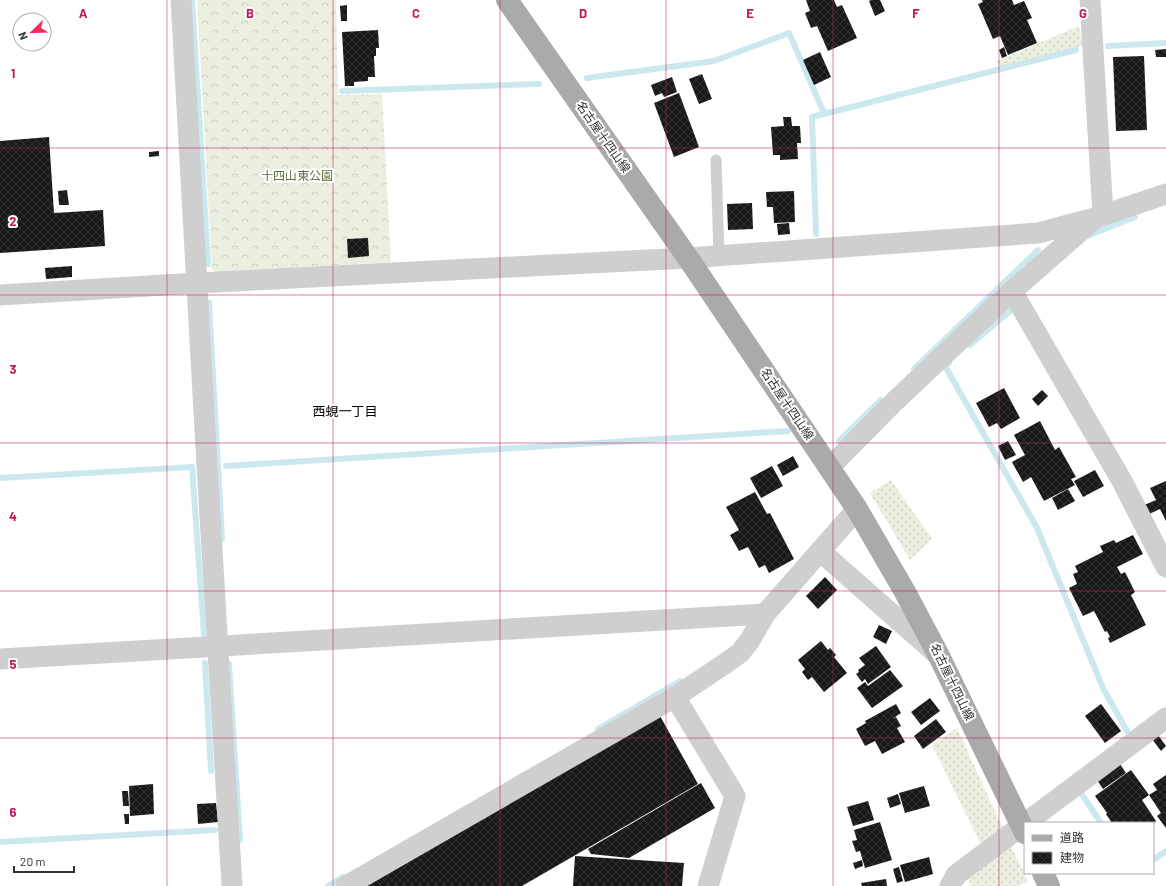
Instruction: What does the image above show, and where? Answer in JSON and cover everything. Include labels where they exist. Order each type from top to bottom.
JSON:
[{"type":"main road","name":"名古屋十四山線","points":[[507,0],[688,258],[858,509],[939,656],[1023,829]]},
{"type":"main road","points":[[1043,874],[1049,886]]},
{"type":"street","points":[[181,0],[216,646],[232,886]]},
{"type":"street","points":[[1090,0],[1099,217]]},
{"type":"street","points":[[0,295],[197,283],[688,258],[1038,233],[1164,200]]},
{"type":"street","points":[[830,467],[895,401],[1012,291],[1099,217]]},
{"type":"street","points":[[1012,291],[1122,481],[1166,568]]},
{"type":"street","points":[[346,886],[675,697],[740,653],[750,640],[765,614],[858,509]]},
{"type":"street","points":[[820,551],[939,656]]},
{"type":"street","points":[[0,659],[765,614]]},
{"type":"street","points":[[675,697],[735,796],[708,886]]},
{"type":"street","points":[[1032,822],[1166,718]]},
{"type":"street","points":[[950,886],[956,875],[1023,829]]},
{"type":"lane","points":[[716,160],[719,256]]},
{"type":"green space","name":"十四山東公園","points":[[197,0],[336,0],[338,95],[382,94],[391,262],[215,272],[212,269]]},
{"type":"green space","points":[[1079,26],[1083,46],[1000,67],[997,61]]},
{"type":"green space","points":[[891,480],[932,539],[910,560],[870,493]]},
{"type":"green space","points":[[957,728],[1005,833],[983,849],[932,745]]},
{"type":"green space","points":[[1010,844],[1028,881],[1018,886],[971,886],[967,877]]},
{"type":"building","points":[[806,0],[834,0],[837,7],[842,5],[857,38],[828,51],[817,26],[811,28],[805,13],[810,11]]},
{"type":"building","points":[[880,0],[885,11],[875,16],[869,1]]},
{"type":"building","points":[[982,0],[1012,0],[1014,5],[1024,1],[1032,18],[1027,20],[1037,43],[1008,55],[1000,36],[993,39],[978,4],[983,2]]},
{"type":"building","points":[[347,5],[347,21],[341,21],[340,6]]},
{"type":"building","points":[[378,30],[379,48],[376,48],[376,56],[374,56],[375,77],[368,77],[368,81],[354,82],[354,86],[345,86],[342,32]]},
{"type":"building","points":[[1004,47],[1007,56],[1002,58],[999,50]]},
{"type":"building","points":[[1166,49],[1166,57],[1156,57],[1155,50]]},
{"type":"building","points":[[820,52],[831,77],[814,85],[803,60]]},
{"type":"building","points":[[1144,56],[1147,130],[1116,131],[1113,57]]},
{"type":"building","points":[[702,74],[712,99],[699,104],[689,79]]},
{"type":"building","points":[[672,77],[677,92],[664,97],[662,93],[655,96],[651,85]]},
{"type":"building","points":[[679,93],[699,147],[674,157],[654,103]]},
{"type":"building","points":[[783,117],[791,117],[792,126],[800,126],[801,143],[797,143],[798,159],[780,160],[780,155],[773,155],[771,127],[784,126]]},
{"type":"building","points":[[49,137],[54,213],[103,210],[105,246],[0,253],[0,141]]},
{"type":"building","points":[[159,151],[159,156],[149,157],[149,152]]},
{"type":"building","points":[[67,190],[69,205],[59,205],[58,191]]},
{"type":"building","points":[[794,191],[795,222],[774,223],[773,207],[767,207],[766,192]]},
{"type":"building","points":[[752,203],[753,229],[728,230],[727,204]]},
{"type":"building","points":[[789,223],[790,234],[778,235],[777,224]]},
{"type":"building","points":[[368,238],[369,256],[348,258],[347,239]]},
{"type":"building","points":[[72,266],[72,277],[46,279],[45,268]]},
{"type":"building","points":[[1004,388],[1020,418],[1001,429],[997,423],[989,427],[976,403]]},
{"type":"building","points":[[1042,390],[1048,396],[1038,406],[1032,399]]},
{"type":"building","points":[[1040,421],[1055,450],[1059,447],[1076,477],[1071,479],[1075,485],[1044,501],[1031,477],[1023,482],[1012,462],[1025,455],[1014,435]]},
{"type":"building","points":[[1008,441],[1016,455],[1005,460],[998,446]]},
{"type":"building","points":[[793,456],[799,467],[783,476],[777,465]]},
{"type":"building","points":[[772,466],[783,486],[761,498],[750,478]]},
{"type":"building","points":[[1095,470],[1104,486],[1083,497],[1074,481]]},
{"type":"building","points":[[1166,481],[1166,521],[1160,509],[1147,515],[1142,506],[1156,500],[1150,488]]},
{"type":"building","points":[[1068,489],[1075,501],[1058,510],[1052,498]]},
{"type":"building","points":[[755,492],[767,514],[770,513],[794,559],[769,573],[765,565],[759,568],[748,547],[739,551],[730,535],[739,530],[726,507]]},
{"type":"building","points":[[1133,535],[1143,554],[1117,567],[1121,574],[1125,572],[1135,592],[1131,595],[1146,625],[1110,643],[1108,638],[1110,637],[1107,631],[1105,632],[1094,611],[1083,616],[1069,588],[1077,584],[1073,574],[1078,572],[1075,566],[1103,552],[1100,546],[1114,540],[1116,543]]},
{"type":"building","points":[[825,577],[837,590],[818,609],[806,596]]},
{"type":"building","points":[[879,625],[892,631],[886,644],[873,637]]},
{"type":"building","points":[[821,641],[828,650],[830,648],[836,655],[834,657],[847,673],[824,692],[812,677],[808,680],[802,672],[805,669],[798,660]]},
{"type":"building","points":[[876,646],[891,667],[868,684],[865,679],[862,682],[856,674],[859,672],[858,670],[865,665],[859,658]]},
{"type":"building","points":[[890,670],[903,686],[872,708],[857,688],[865,682],[868,686]]},
{"type":"building","points":[[930,698],[940,711],[921,725],[911,712]]},
{"type":"building","points":[[896,704],[901,713],[892,719],[896,717],[901,726],[897,728],[905,742],[882,754],[875,741],[865,746],[856,729],[866,723],[865,721]]},
{"type":"building","points":[[1101,704],[1121,731],[1105,743],[1085,716]]},
{"type":"building","points":[[660,716],[698,784],[522,886],[367,886]]},
{"type":"building","points":[[936,719],[946,732],[923,749],[914,736]]},
{"type":"building","points":[[1158,735],[1166,746],[1161,751],[1152,739]]},
{"type":"building","points":[[1118,761],[1126,773],[1103,789],[1095,777]]},
{"type":"building","points":[[1131,770],[1149,795],[1142,800],[1156,821],[1154,823],[1111,822],[1095,796]]},
{"type":"building","points":[[1166,775],[1166,828],[1157,816],[1161,813],[1149,795],[1157,790],[1153,784]]},
{"type":"building","points":[[701,783],[715,808],[629,858],[591,854],[588,849]]},
{"type":"building","points":[[153,784],[154,814],[130,816],[129,786]]},
{"type":"building","points":[[924,786],[930,806],[905,813],[899,793]]},
{"type":"building","points":[[122,791],[128,791],[129,806],[123,806]]},
{"type":"building","points":[[898,794],[901,804],[890,808],[887,798]]},
{"type":"building","points":[[868,801],[874,820],[853,826],[847,807]]},
{"type":"building","points":[[216,803],[218,822],[198,824],[197,804]]},
{"type":"building","points":[[124,814],[129,814],[129,824],[125,824]]},
{"type":"building","points":[[880,822],[892,860],[865,868],[860,851],[856,852],[852,841],[857,840],[854,830]]},
{"type":"building","points":[[575,856],[684,863],[682,886],[573,886]]},
{"type":"building","points":[[929,857],[933,874],[905,882],[900,865]]},
{"type":"building","points":[[862,860],[863,866],[855,869],[853,863]]},
{"type":"building","points":[[899,867],[903,881],[897,883],[893,869]]},
{"type":"building","points":[[886,879],[887,886],[862,886],[861,883]]},
{"type":"waterway","points":[[192,0],[208,264]]},
{"type":"waterway","points":[[587,78],[714,61],[789,33],[824,113]]},
{"type":"waterway","points":[[1108,46],[1166,43]]},
{"type":"waterway","points":[[816,234],[812,117],[1076,50]]},
{"type":"waterway","points":[[342,91],[539,84]]},
{"type":"waterway","points":[[1087,236],[1135,217]]},
{"type":"waterway","points":[[914,369],[1038,250]]},
{"type":"waterway","points":[[209,303],[222,539]]},
{"type":"waterway","points":[[970,345],[1009,312]]},
{"type":"waterway","points":[[949,363],[945,366],[1037,528],[1103,688],[1127,731]]},
{"type":"waterway","points":[[839,441],[881,400]]},
{"type":"waterway","points":[[226,466],[788,431]]},
{"type":"waterway","points":[[0,478],[192,467],[204,635]]},
{"type":"waterway","points":[[205,663],[211,771]]},
{"type":"waterway","points":[[229,664],[240,840]]},
{"type":"waterway","points":[[598,729],[680,681]]},
{"type":"waterway","points":[[1079,790],[1100,822]]},
{"type":"waterway","points":[[0,842],[215,830]]},
{"type":"waterway","points":[[1154,859],[1166,851]]},
{"type":"waterway","points":[[328,886],[343,877]]},
{"type":"district","name":"西蜆一丁目","points":[[345,411]]}]
